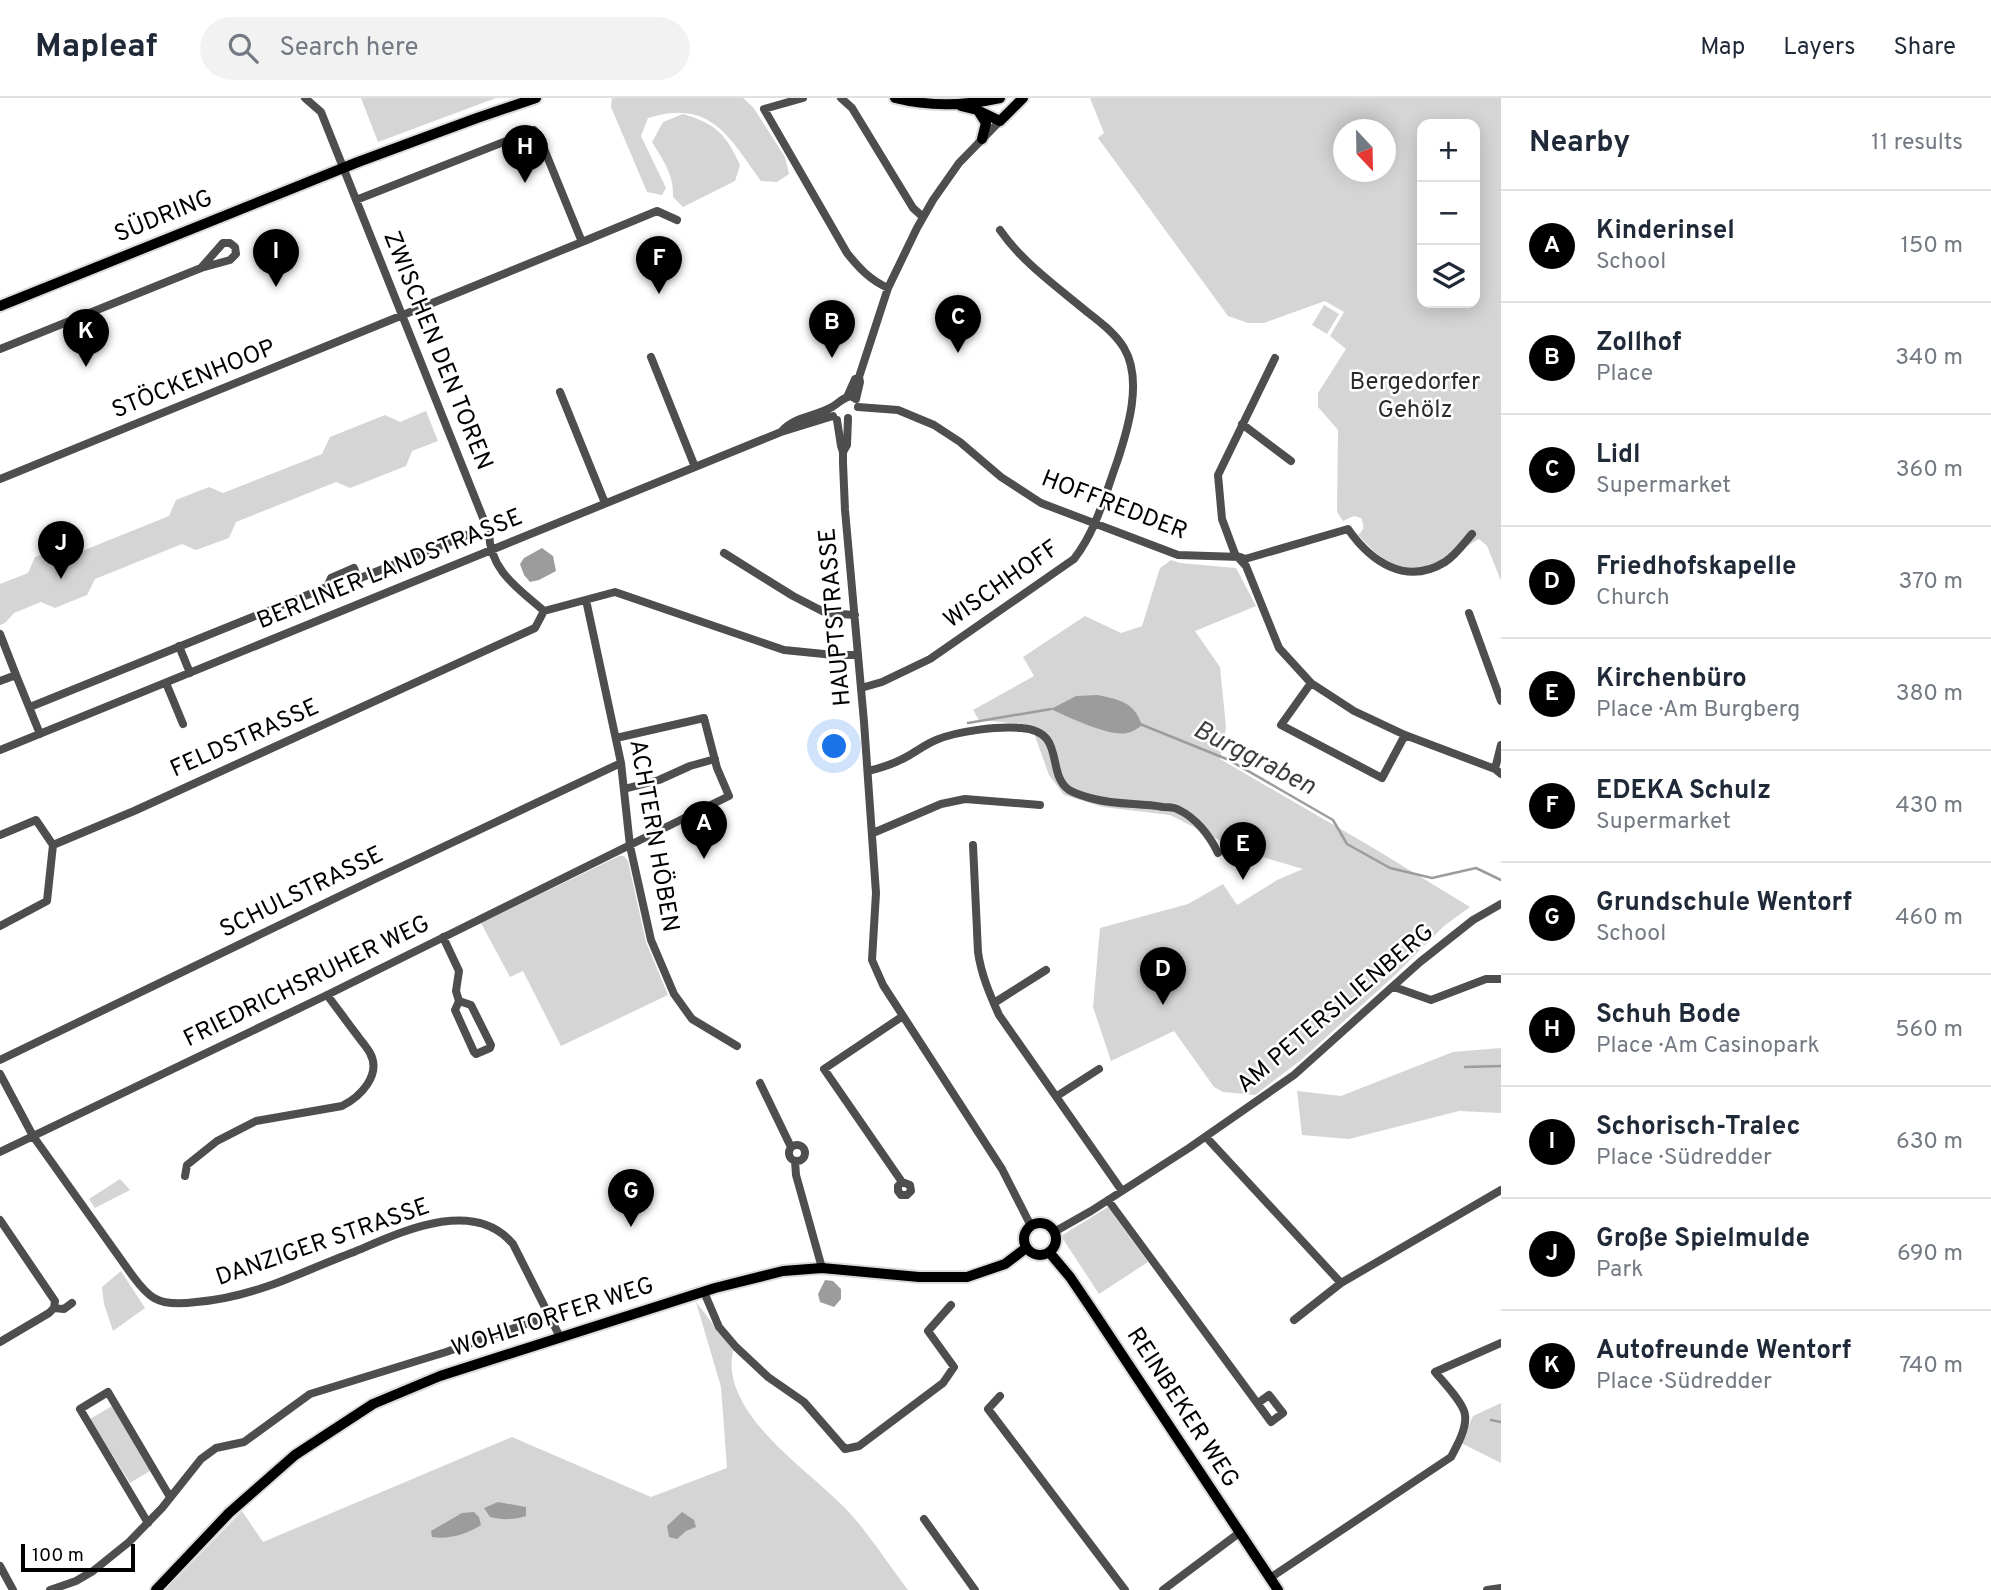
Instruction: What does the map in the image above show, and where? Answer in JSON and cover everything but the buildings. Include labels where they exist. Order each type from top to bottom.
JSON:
[{"type":"main road","name":"SÜDRING","points":[[0,306],[343,168],[536,98]]},
{"type":"main road","points":[[895,98],[977,110],[1000,121]]},
{"type":"main road","points":[[957,106],[1000,98]]},
{"type":"main road","points":[[1000,121],[1023,98]]},
{"type":"main road","points":[[987,101],[1000,113],[1000,121]]},
{"type":"main road","points":[[977,110],[986,123],[982,139]]},
{"type":"main road","points":[[1043,1224],[1054,1232],[1055,1241],[1049,1252],[1034,1254],[1026,1248],[1025,1234],[1031,1226],[1043,1224]]},
{"type":"main road","name":"WOHLTORFER WEG","points":[[156,1590],[229,1513],[285,1463],[373,1404],[440,1376],[704,1292],[783,1271],[822,1268],[919,1277],[967,1276],[1005,1264],[1026,1248]]},
{"type":"main road","name":"REINBEKER WEG","points":[[1049,1252],[1070,1277],[1278,1590]]},
{"type":"street","points":[[305,98],[321,112],[343,168]]},
{"type":"street","points":[[803,98],[764,109],[848,253],[861,271],[888,288]]},
{"type":"street","points":[[841,98],[852,107],[913,208],[923,218]]},
{"type":"street","points":[[834,414],[848,418],[888,288],[906,247],[946,181],[1000,121]]},
{"type":"street","points":[[356,200],[534,130],[538,134],[582,242]]},
{"type":"street","name":"ZWISCHEN DEN TOREN","points":[[343,168],[489,533],[491,549],[500,570],[544,611]]},
{"type":"street","name":"STÖCKENHOOP","points":[[0,479],[657,211],[677,220]]},
{"type":"street","name":"WISCHHOFF","points":[[861,688],[882,682],[930,659],[1074,559],[1095,524],[1129,429],[1133,386],[1125,349],[1099,321],[1014,248],[1000,230]]},
{"type":"street","points":[[0,349],[201,268]]},
{"type":"street","points":[[651,356],[695,467]]},
{"type":"street","points":[[1275,358],[1218,475],[1222,519],[1235,554],[1246,566],[1279,648],[1311,684],[1354,712],[1405,735],[1498,771],[1501,745]]},
{"type":"street","points":[[560,392],[605,503]]},
{"type":"street","points":[[834,414],[854,401]]},
{"type":"street","name":"HOFFREDDER","points":[[854,401],[898,410],[934,425],[960,442],[1001,477],[1041,503],[1178,555],[1245,559],[1348,528],[1354,538],[1389,567],[1402,572],[1418,573],[1447,561],[1472,534]]},
{"type":"street","name":"BERLINER LANDSTRASSE","points":[[0,750],[781,432],[790,424],[834,414]]},
{"type":"street","name":"HAUPTSTRASSE","points":[[834,414],[844,452],[845,510],[873,833],[876,892],[872,960],[883,985],[903,1016]]},
{"type":"street","name":"HAUPTSTRASSE","points":[[844,452],[847,446],[848,418]]},
{"type":"street","points":[[1242,424],[1291,461]]},
{"type":"street","name":"BERLINER LANDSTRASSE","points":[[30,707],[327,587],[331,578],[354,568],[358,579],[467,535]]},
{"type":"street","points":[[724,553],[826,613],[855,615]]},
{"type":"street","points":[[544,611],[615,592],[784,650],[858,655]]},
{"type":"street","name":"ACHTERN HÖBEN","points":[[586,600],[621,763],[630,846],[651,940],[674,994],[692,1019],[737,1046]]},
{"type":"street","name":"FELDSTRASSE","points":[[53,845],[134,811],[534,628],[544,611]]},
{"type":"street","points":[[1469,613],[1501,701]]},
{"type":"street","points":[[0,634],[40,734]]},
{"type":"street","points":[[180,646],[190,673]]},
{"type":"street","points":[[0,681],[16,675]]},
{"type":"street","points":[[166,682],[183,724]]},
{"type":"street","points":[[1311,684],[1281,725],[1382,778],[1405,735]]},
{"type":"street","points":[[616,738],[704,718],[715,759],[690,766],[659,780],[624,789]]},
{"type":"street","points":[[868,771],[906,758],[935,740],[953,735],[978,730],[1021,728],[1039,732],[1051,745],[1059,778],[1068,789],[1105,802],[1149,804],[1178,809],[1212,840],[1218,853]]},
{"type":"street","name":"FRIEDRICHSRUHER WEG","points":[[0,1152],[327,995],[729,796],[715,759]]},
{"type":"street","name":"SCHULSTRASSE","points":[[0,1060],[621,763]]},
{"type":"street","points":[[873,833],[941,804],[965,799],[1040,805]]},
{"type":"street","points":[[0,835],[36,820],[53,845],[47,901],[0,926]]},
{"type":"street","points":[[973,845],[980,969],[999,1015],[1122,1191]]},
{"type":"street","name":"AM PETERSILIENBERG","points":[[1054,1232],[1206,1137],[1294,1075],[1420,962],[1473,920],[1501,904]]},
{"type":"street","points":[[443,937],[459,971],[456,990],[459,1001],[455,1010],[474,1052],[476,1054],[490,1048],[491,1045],[471,1005],[459,1001]]},
{"type":"street","points":[[994,1003],[1046,970]]},
{"type":"street","points":[[1394,987],[1431,1000],[1486,979],[1501,979]]},
{"type":"street","points":[[185,1177],[187,1165],[208,1147],[231,1133],[256,1121],[342,1106],[362,1092],[369,1082],[373,1068],[372,1055],[327,995]]},
{"type":"street","points":[[902,1182],[824,1069],[903,1016],[1002,1169],[1031,1226]]},
{"type":"street","points":[[1057,1096],[1099,1069]]},
{"type":"street","name":"DANZIGER STRASSE","points":[[0,1074],[33,1136],[143,1290],[154,1299],[182,1304],[238,1295],[421,1225],[452,1221],[477,1222],[490,1225],[513,1244],[560,1337]]},
{"type":"street","points":[[760,1083],[791,1147]]},
{"type":"street","points":[[1206,1137],[1341,1283]]},
{"type":"street","points":[[799,1145],[805,1151],[803,1159],[795,1161],[789,1157],[788,1151],[791,1147],[799,1145]]},
{"type":"street","points":[[795,1161],[796,1175],[822,1268]]},
{"type":"street","points":[[1294,1320],[1341,1283],[1501,1190]]},
{"type":"street","points":[[1108,1200],[1258,1403]]},
{"type":"street","points":[[0,1220],[55,1301],[54,1308],[49,1313],[0,1342]]},
{"type":"street","points":[[704,1292],[719,1327],[736,1347],[768,1377],[804,1402],[845,1449],[859,1446],[943,1383],[954,1367],[928,1331],[951,1305]]},
{"type":"street","points":[[54,1308],[64,1309],[72,1303]]},
{"type":"street","points":[[50,1590],[76,1581],[129,1542],[201,1459],[216,1448],[244,1442],[310,1394],[446,1352],[549,1316]]},
{"type":"street","points":[[1270,1578],[1451,1457],[1461,1439],[1465,1416],[1462,1406],[1436,1373],[1501,1343]]},
{"type":"street","points":[[148,1523],[80,1409],[108,1392],[170,1497]]},
{"type":"street","points":[[1000,1396],[988,1409],[1125,1590]]},
{"type":"street","points":[[924,1519],[975,1590]]},
{"type":"street","points":[[1163,1590],[1239,1533]]},
{"type":"street","points":[[0,1566],[13,1590]]},
{"type":"street","points":[[1487,1590],[1501,1588]]},
{"type":"green space","points":[[361,98],[496,98],[378,142]]},
{"type":"green space","points":[[612,98],[743,98],[753,107],[785,157],[789,174],[777,182],[761,181],[717,126],[704,118],[670,113],[648,118],[641,136],[666,188],[662,195],[647,192],[611,107]]},
{"type":"green space","name":"Bergedorfer Gehölz","points":[[1090,98],[1501,98],[1501,581],[1487,546],[1479,539],[1437,562],[1403,568],[1383,558],[1358,535],[1363,527],[1361,518],[1354,516],[1343,521],[1337,512],[1338,430],[1318,407],[1318,393],[1346,349],[1330,336],[1344,312],[1325,301],[1264,323],[1248,323],[1228,316],[1098,138],[1104,133]]},
{"type":"green space","points":[[683,114],[712,126],[719,132],[730,145],[740,165],[735,181],[683,207],[673,197],[670,175],[652,142],[663,122]]},
{"type":"green space","points":[[1324,305],[1339,314],[1327,334],[1312,325]]},
{"type":"green space","points":[[426,411],[438,441],[412,451],[406,466],[350,488],[336,482],[236,522],[229,538],[196,550],[182,544],[95,579],[87,595],[55,608],[41,602],[14,613],[0,625],[0,584],[28,573],[35,557],[67,545],[82,551],[169,516],[176,500],[209,487],[223,493],[322,454],[330,437],[385,415],[400,422]]},
{"type":"green space","points":[[1171,560],[1236,568],[1256,606],[1195,631],[1220,667],[1226,727],[1220,759],[1470,907],[1444,926],[1395,975],[1301,1060],[1255,1095],[1223,1092],[1214,1087],[1174,1031],[1111,1061],[1093,1007],[1100,928],[1188,904],[1223,884],[1237,905],[1277,880],[1303,869],[1239,850],[1170,815],[1103,807],[1064,795],[1049,775],[1031,725],[979,720],[973,710],[1034,676],[1023,657],[1085,616],[1121,633],[1142,626],[1160,568]]},
{"type":"green space","points":[[619,856],[624,856],[628,861],[646,942],[668,995],[561,1046],[523,971],[510,977],[481,923]]},
{"type":"green space","points":[[1501,1048],[1501,1113],[1459,1111],[1349,1139],[1302,1135],[1297,1091],[1341,1096],[1453,1052]]},
{"type":"green space","points":[[120,1179],[130,1190],[95,1208],[89,1199]]},
{"type":"green space","points":[[1108,1207],[1148,1262],[1099,1294],[1061,1236]]},
{"type":"green space","points":[[121,1271],[145,1308],[113,1331],[104,1304],[102,1287]]},
{"type":"green space","points":[[696,1302],[733,1350],[732,1371],[737,1391],[747,1410],[778,1446],[846,1509],[908,1590],[165,1590],[242,1511],[263,1542],[512,1437],[651,1497],[727,1468],[721,1387]]},
{"type":"green space","points":[[1501,1403],[1501,1463],[1461,1443],[1473,1416]]},
{"type":"green space","points":[[112,1406],[150,1471],[130,1483],[90,1419]]},
{"type":"shaded area","points":[[542,548],[553,556],[556,571],[530,582],[520,564],[524,558]]},
{"type":"shaded area","points":[[1098,695],[1125,703],[1135,711],[1142,725],[1127,733],[1110,732],[1051,709],[1076,696]]},
{"type":"shaded area","points":[[825,1280],[833,1281],[841,1289],[841,1299],[834,1307],[820,1302],[818,1294]]},
{"type":"shaded area","points":[[498,1502],[526,1507],[526,1516],[508,1519],[490,1517],[484,1508]]},
{"type":"shaded area","points":[[474,1512],[481,1525],[476,1528],[451,1537],[432,1537],[431,1531],[462,1513]]},
{"type":"shaded area","points":[[682,1512],[694,1520],[696,1527],[677,1539],[669,1537],[667,1526]]},
{"type":"waterway","name":"Burggraben","points":[[968,723],[1051,709]]},
{"type":"waterway","name":"Burggraben","points":[[1140,724],[1229,760],[1333,820],[1347,844],[1390,868],[1432,878],[1476,868],[1501,880]]},
{"type":"waterway","points":[[1465,1067],[1501,1066]]},
{"type":"waterway","points":[[1491,1420],[1501,1422]]},
{"type":"place","name":"Schuh Bode","points":[[525,183]]},
{"type":"place","name":"Schorisch-Tralec","points":[[276,287]]},
{"type":"place","name":"EDEKA Schulz","points":[[659,294]]},
{"type":"place","name":"Lidl","points":[[958,353]]},
{"type":"place","name":"Zollhof","points":[[832,358]]},
{"type":"place","name":"Autofreunde Wentorf","points":[[86,367]]},
{"type":"place","name":"Große Spielmulde","points":[[61,579]]},
{"type":"place","name":"Kinderinsel","points":[[704,859]]},
{"type":"place","name":"Kirchenbüro","points":[[1243,880]]},
{"type":"place","name":"Friedhofskapelle","points":[[1163,1005]]},
{"type":"place","name":"Grundschule Wentorf","points":[[631,1227]]}]
